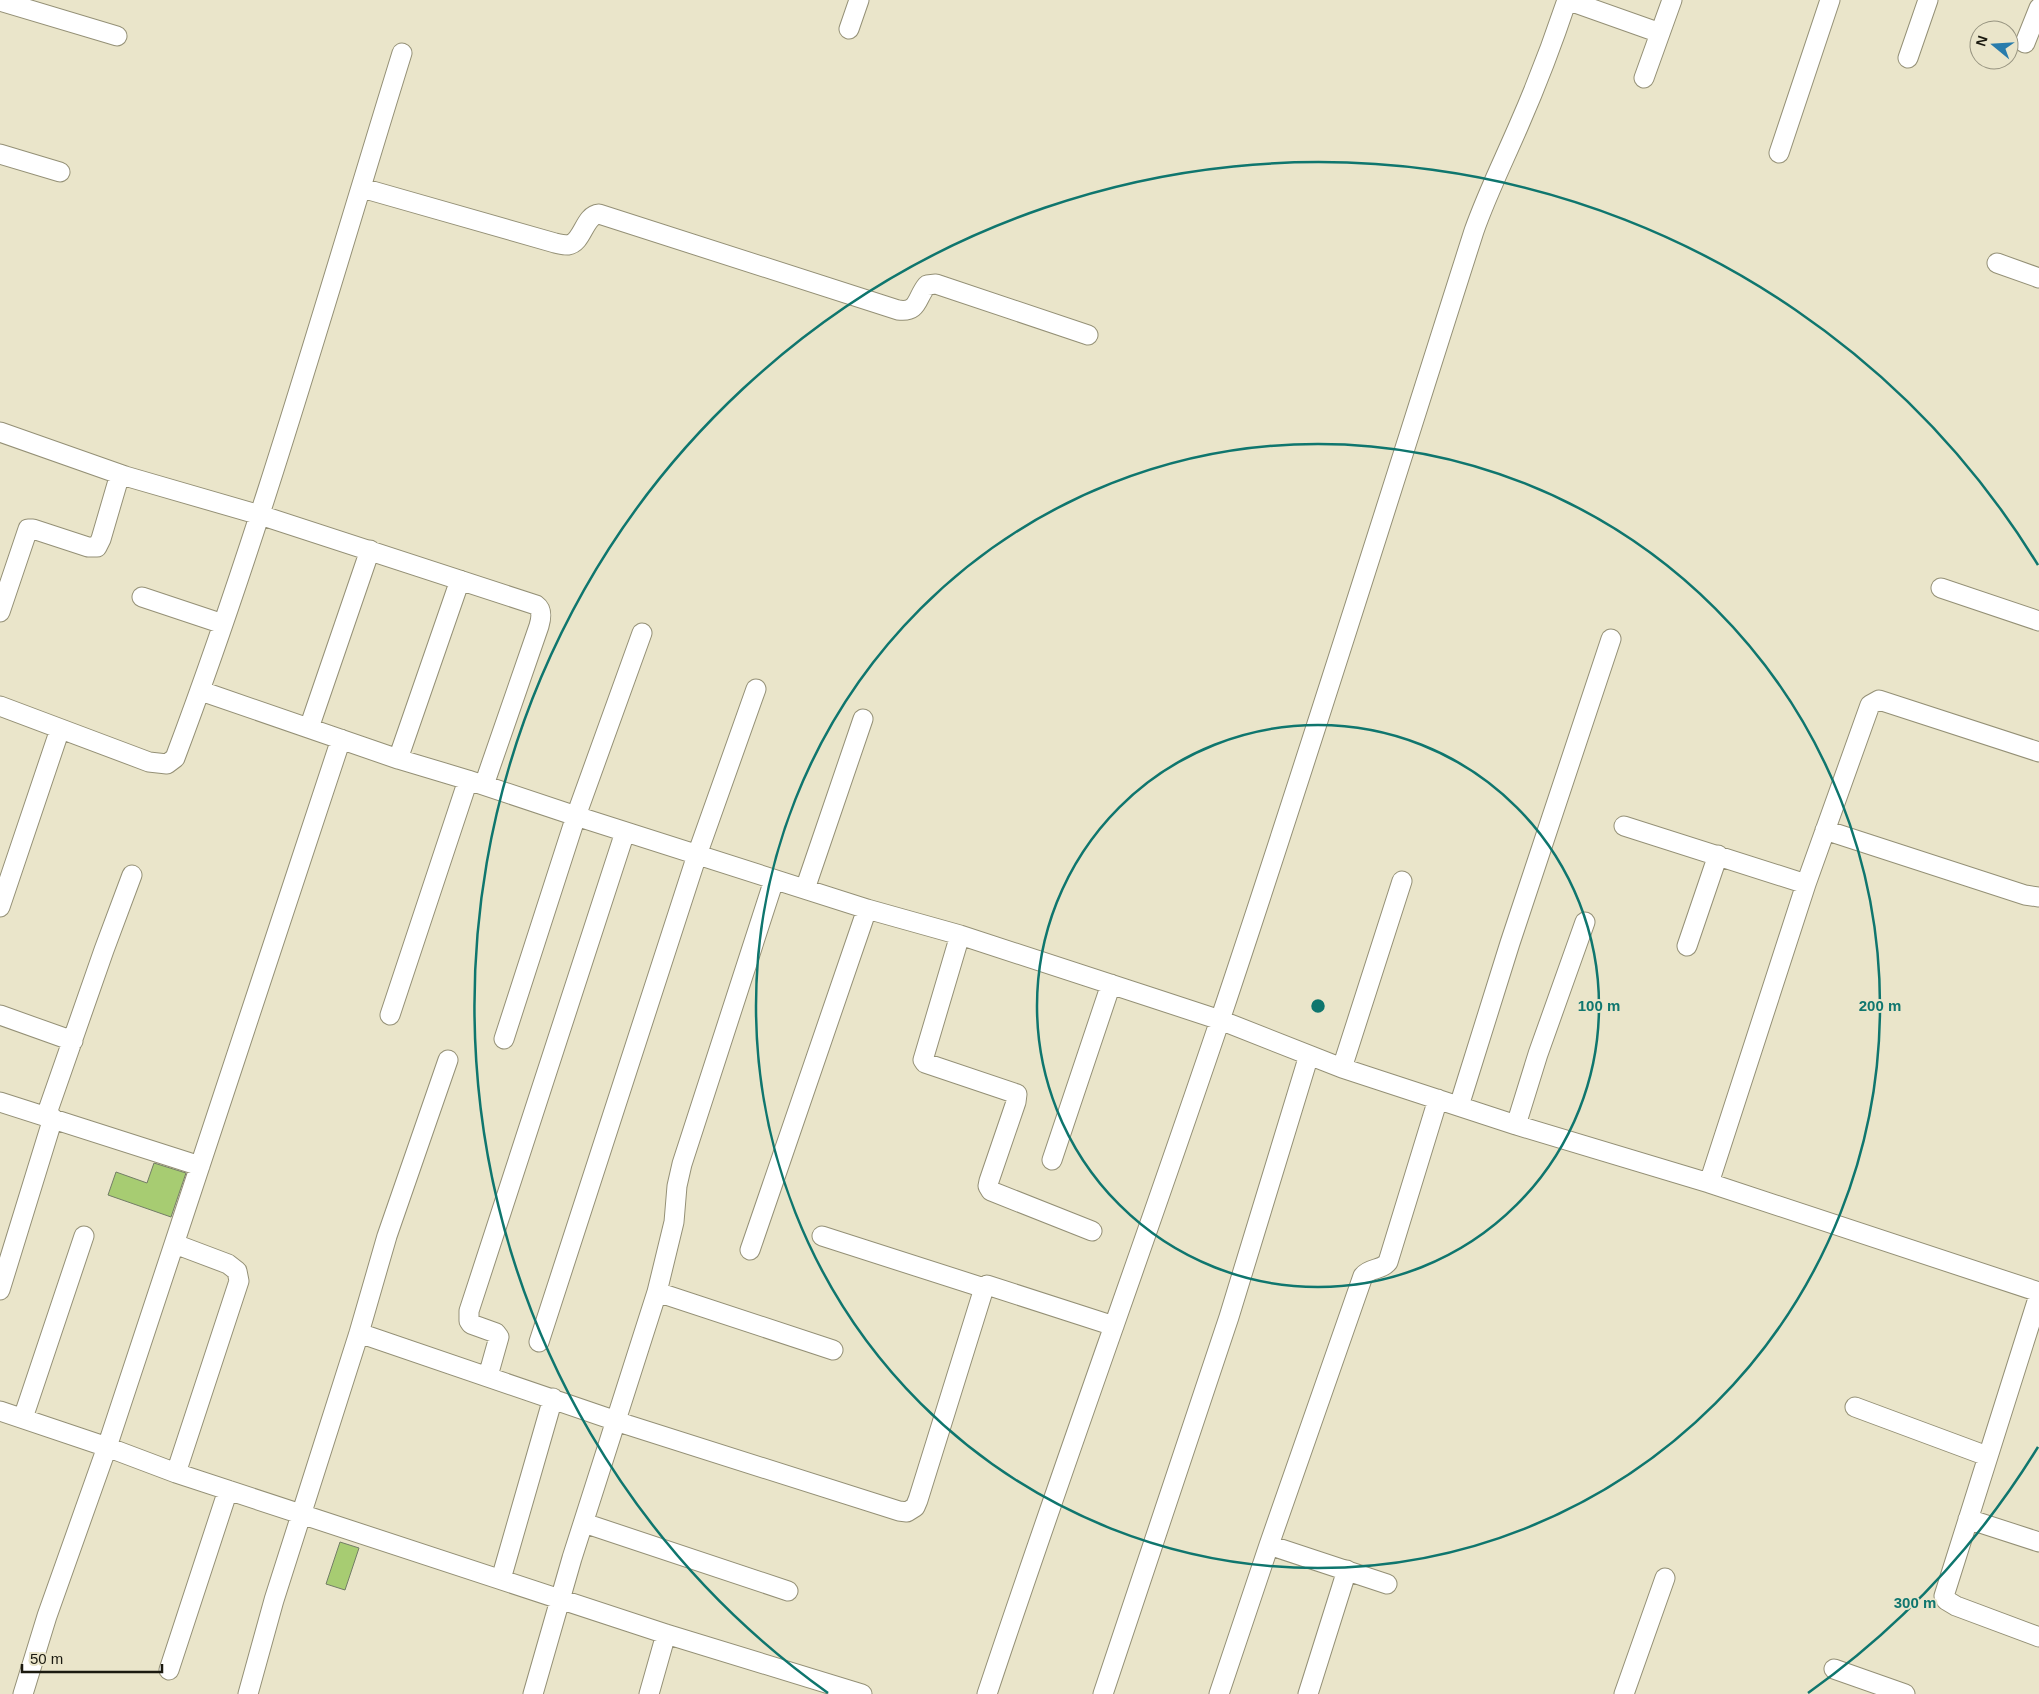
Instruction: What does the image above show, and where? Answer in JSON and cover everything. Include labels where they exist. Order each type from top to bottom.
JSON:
[{"type":"street","points":[[849,29],[859,0]]},
{"type":"street","points":[[987,1694],[1033,1555],[1220,1020],[1483,205],[1534,90],[1567,0],[1660,33]]},
{"type":"street","points":[[1644,78],[1672,0]]},
{"type":"street","points":[[1779,153],[1830,0]]},
{"type":"street","points":[[1908,58],[1928,0]]},
{"type":"street","points":[[0,1],[117,36]]},
{"type":"street","points":[[2025,44],[2039,8]]},
{"type":"street","points":[[0,706],[149,762],[167,764],[175,758],[201,691],[260,514],[362,188],[402,53]]},
{"type":"street","points":[[0,154],[60,172]]},
{"type":"street","points":[[362,188],[555,243],[568,245],[574,241],[593,216],[597,214],[898,310],[913,308],[927,285],[936,284],[1088,335]]},
{"type":"street","points":[[1997,263],[2039,278]]},
{"type":"street","points":[[0,432],[120,474],[260,514],[534,603],[539,607],[539,626],[476,783],[390,1015]]},
{"type":"street","points":[[0,612],[28,529],[88,547],[96,547],[101,539],[120,474]]},
{"type":"street","points":[[309,728],[370,550]]},
{"type":"street","points":[[398,759],[460,580]]},
{"type":"street","points":[[1941,588],[2039,621]]},
{"type":"street","points":[[142,597],[223,624]]},
{"type":"street","points":[[504,1039],[576,816],[642,633]]},
{"type":"street","points":[[1459,1106],[1510,943],[1611,639]]},
{"type":"street","points":[[539,1342],[697,855],[756,689]]},
{"type":"street","points":[[201,691],[398,759],[774,880],[960,935],[1111,984],[1220,1020],[1342,1068],[1438,1100],[1709,1183],[2039,1293],[1944,1590],[1946,1600],[1956,1606],[2039,1636]]},
{"type":"street","points":[[1709,1183],[1806,884],[1869,708],[1875,701],[1879,700],[2039,752]]},
{"type":"street","points":[[805,889],[864,719]]},
{"type":"street","points":[[0,907],[60,729]]},
{"type":"street","points":[[23,1694],[47,1616],[108,1447],[341,740]]},
{"type":"street","points":[[1624,826],[1806,884]]},
{"type":"street","points":[[1825,830],[2025,895],[2039,897]]},
{"type":"street","points":[[488,1376],[499,1337],[496,1333],[471,1324],[469,1321],[469,1311],[625,832]]},
{"type":"street","points":[[1687,946],[1718,856]]},
{"type":"street","points":[[0,1290],[73,1041],[132,875]]},
{"type":"street","points":[[533,1694],[584,1523],[618,1421],[657,1292],[674,1222],[677,1186],[682,1164],[774,880]]},
{"type":"street","points":[[1342,1068],[1402,881]]},
{"type":"street","points":[[750,1250],[867,909]]},
{"type":"street","points":[[1516,1125],[1538,1054],[1585,922]]},
{"type":"street","points":[[960,935],[923,1060],[925,1063],[1017,1094],[1014,1109],[989,1181],[988,1186],[991,1191],[1092,1231]]},
{"type":"street","points":[[1052,1160],[1111,984]]},
{"type":"street","points":[[0,1015],[73,1041]]},
{"type":"street","points":[[1103,1694],[1229,1317],[1309,1055]]},
{"type":"street","points":[[248,1694],[274,1600],[359,1333],[387,1236],[448,1060]]},
{"type":"street","points":[[1220,1694],[1269,1545],[1363,1276],[1367,1270],[1382,1267],[1388,1262],[1438,1100]]},
{"type":"street","points":[[0,1102],[200,1166]]},
{"type":"street","points":[[23,1418],[84,1236]]},
{"type":"street","points":[[822,1236],[984,1288]]},
{"type":"street","points":[[175,1244],[228,1264],[238,1271],[239,1281],[176,1473]]},
{"type":"street","points":[[359,1333],[618,1421],[899,1511],[910,1511],[918,1500],[984,1288],[987,1285],[1114,1326]]},
{"type":"street","points":[[657,1292],[833,1350]]},
{"type":"street","points":[[502,1579],[553,1398]]},
{"type":"street","points":[[1855,1407],[1988,1456]]},
{"type":"street","points":[[0,1411],[108,1447],[176,1473],[666,1634],[862,1694]]},
{"type":"street","points":[[168,1670],[228,1490]]},
{"type":"street","points":[[1968,1519],[2039,1542]]},
{"type":"street","points":[[584,1523],[788,1592]]},
{"type":"street","points":[[1269,1545],[1387,1584]]},
{"type":"street","points":[[1308,1694],[1347,1570]]},
{"type":"street","points":[[1624,1694],[1665,1578]]},
{"type":"street","points":[[649,1694],[666,1634]]},
{"type":"street","points":[[1834,1669],[1905,1694]]},
{"type":"building","points":[[154,1163],[186,1173],[171,1217],[108,1195],[116,1172],[147,1183]]},
{"type":"building","points":[[340,1542],[359,1548],[345,1590],[326,1584]]}]
